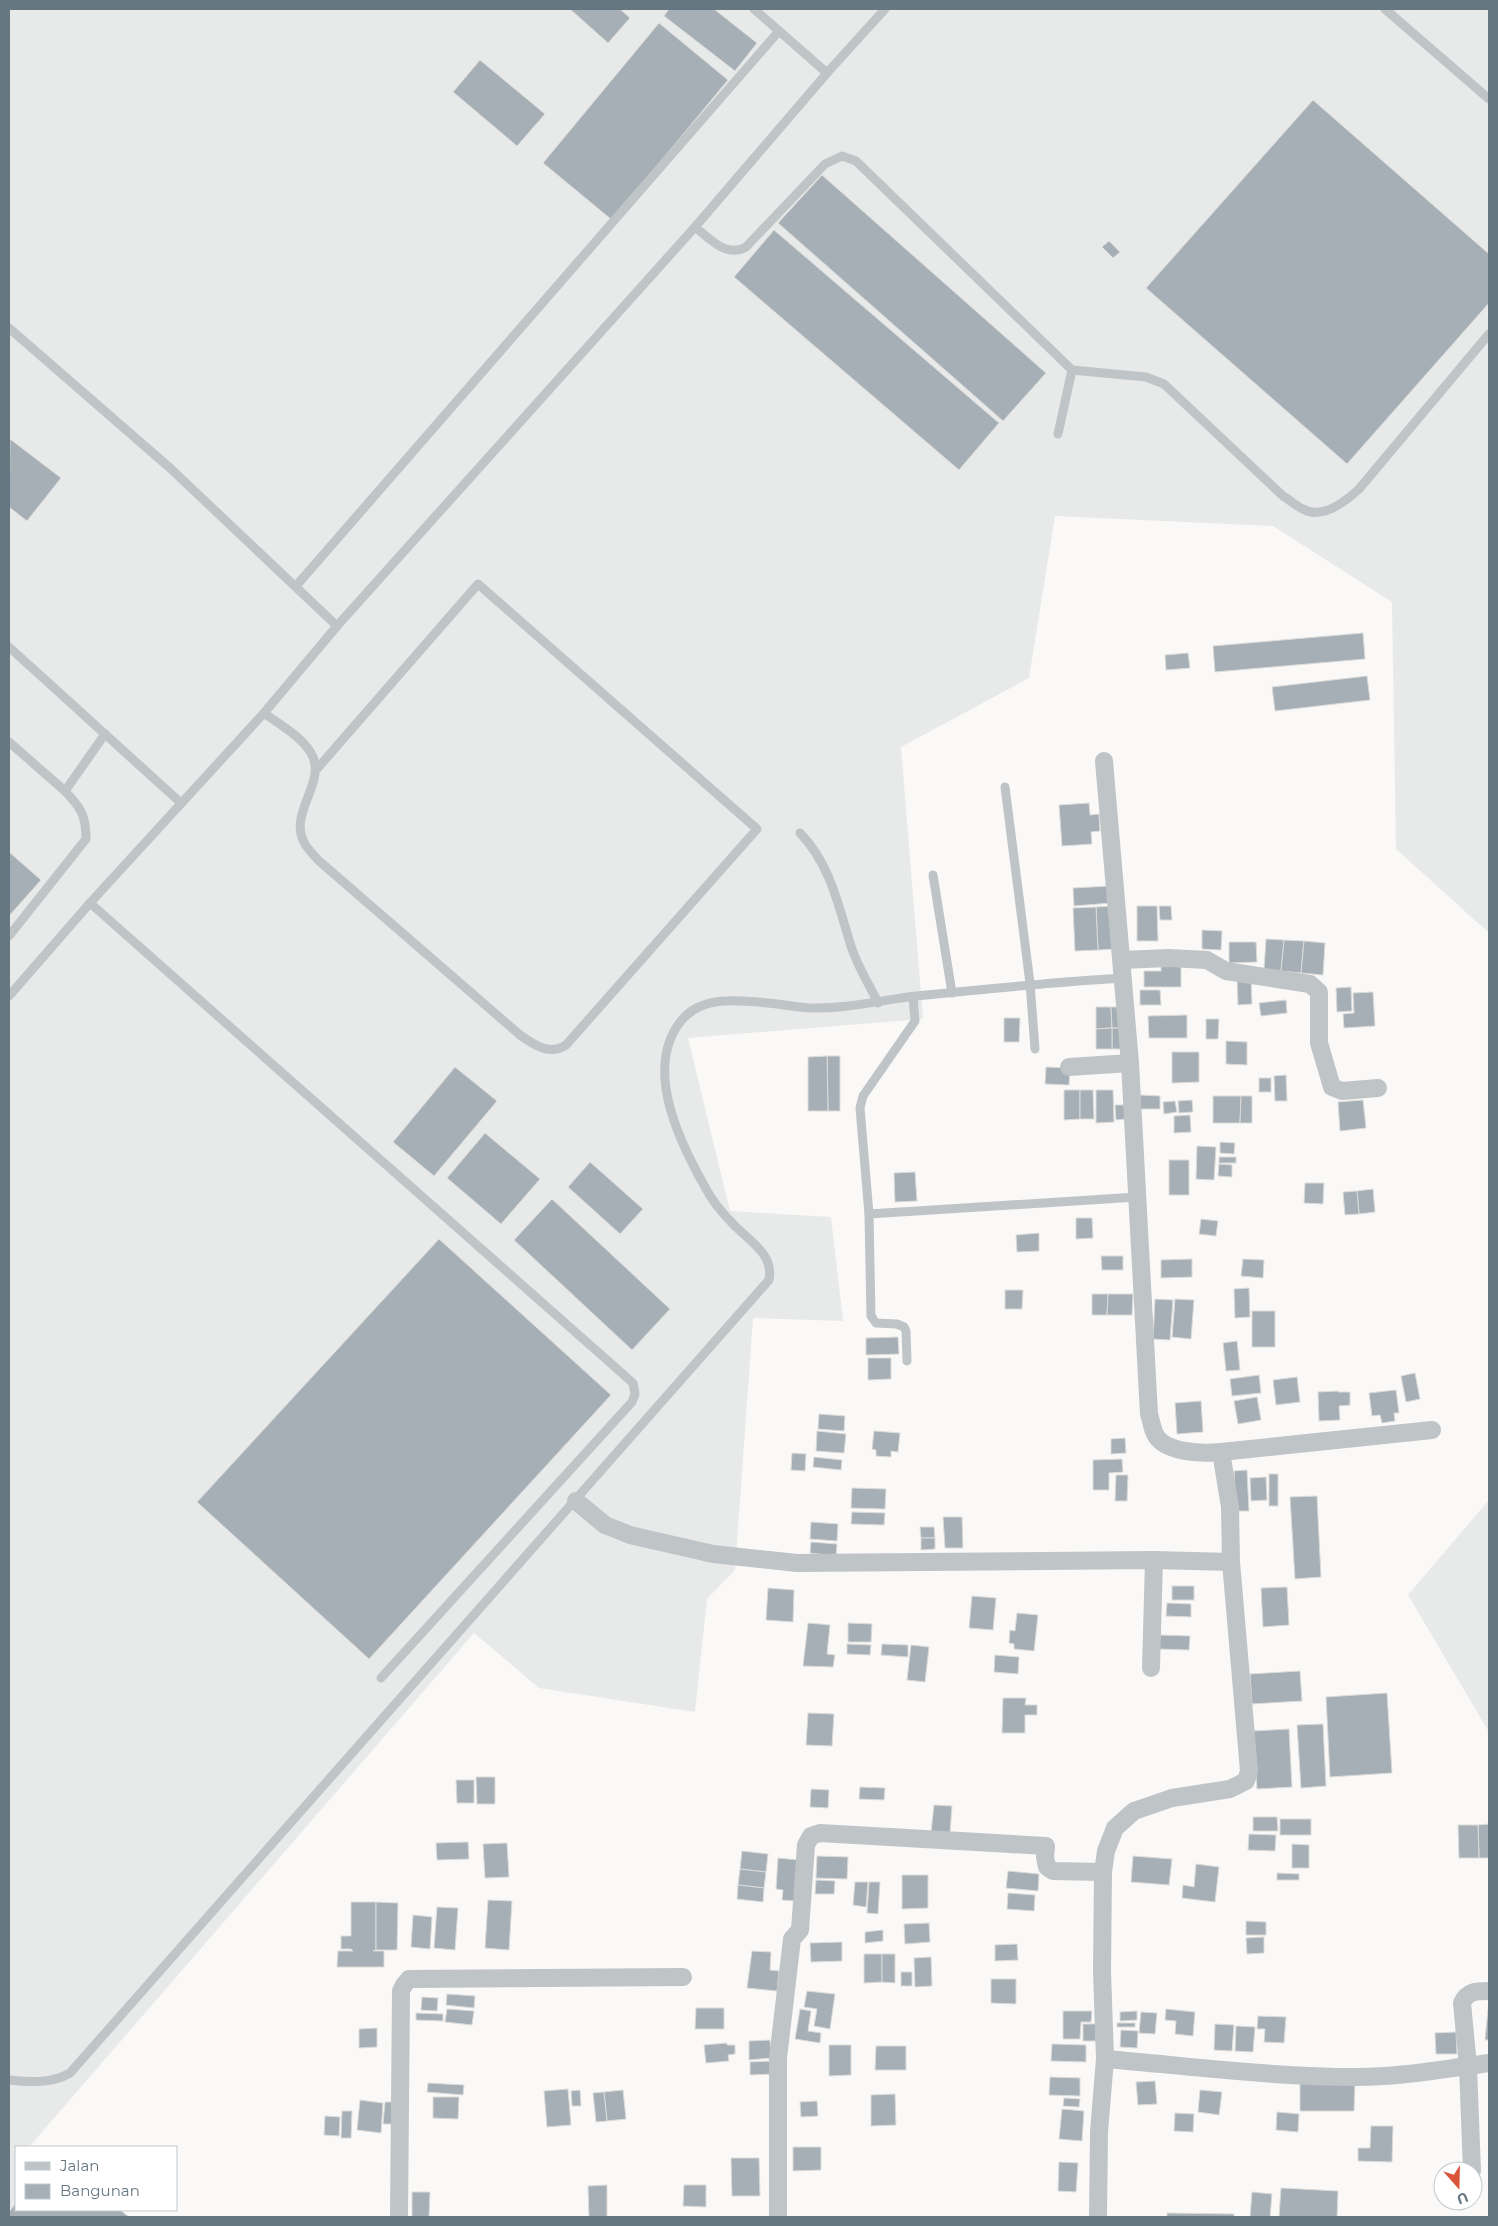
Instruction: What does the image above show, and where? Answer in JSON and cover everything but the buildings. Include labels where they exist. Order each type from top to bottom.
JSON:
[{"type":"street","points":[[1104,761],[1130,1063],[1149,1414],[1155,1435],[1170,1447],[1203,1454],[1432,1430]]},
{"type":"street","points":[[1122,960],[1169,958],[1207,960],[1226,971],[1310,984],[1319,992],[1319,1043],[1329,1082],[1337,1090],[1342,1091],[1378,1088]]},
{"type":"street","points":[[1069,1067],[1130,1063]]},
{"type":"street","points":[[1098,2217],[1100,2132],[1106,2059],[1102,1971],[1103,1872],[1106,1851],[1115,1828],[1134,1811],[1172,1798],[1230,1789],[1246,1781],[1249,1771],[1231,1562],[1230,1507],[1221,1452]]},
{"type":"street","points":[[576,1500],[605,1525],[630,1535],[713,1554],[797,1563],[1154,1560],[1231,1562]]},
{"type":"street","points":[[1151,1668],[1154,1560]]},
{"type":"street","points":[[778,2217],[778,2058],[792,1939],[800,1930],[806,1845],[811,1836],[820,1833],[1046,1846],[1045,1857],[1047,1867],[1053,1871],[1103,1872]]},
{"type":"street","points":[[399,2217],[401,1991],[407,1981],[410,1979],[683,1977]]},
{"type":"street","points":[[1472,2161],[1468,2066],[1462,2003],[1471,1992],[1489,1990]]},
{"type":"street","points":[[1106,2059],[1291,2074],[1358,2077],[1413,2074],[1489,2063]]},
{"type":"lane","points":[[754,9],[827,73]]},
{"type":"lane","points":[[9,996],[90,903],[264,713],[338,626],[695,227],[827,73],[885,9]]},
{"type":"lane","points":[[1385,9],[1489,99]]},
{"type":"lane","points":[[296,586],[779,31]]},
{"type":"lane","points":[[695,227],[724,248],[739,251],[746,247],[824,164],[836,157],[848,157],[856,161],[870,174],[1072,370],[1146,377],[1164,384],[1283,496],[1305,511],[1322,511],[1342,504],[1359,489],[1489,334]]},
{"type":"lane","points":[[9,329],[170,468],[338,626]]},
{"type":"lane","points":[[1058,434],[1072,370]]},
{"type":"lane","points":[[264,713],[303,742],[312,754],[316,770],[300,823],[303,841],[318,860],[520,1034],[546,1050],[561,1048],[566,1044],[757,829],[478,584],[316,770]]},
{"type":"lane","points":[[9,647],[181,803]]},
{"type":"lane","points":[[65,790],[105,734]]},
{"type":"lane","points":[[9,742],[65,790],[81,808],[86,825],[86,840],[9,936]]},
{"type":"lane","points":[[1005,787],[1030,983],[1035,1049]]},
{"type":"lane","points":[[800,833],[812,847],[827,874],[840,904],[850,944],[878,1003]]},
{"type":"lane","points":[[933,875],[952,993]]},
{"type":"lane","points":[[90,903],[633,1383],[635,1394],[632,1402],[382,1678]]},
{"type":"lane","points":[[9,2080],[48,2081],[70,2073],[769,1280],[771,1271],[765,1256],[757,1246],[734,1226],[708,1194],[688,1157],[674,1121],[667,1094],[664,1062],[672,1037],[681,1020],[700,1007],[727,1000],[812,1008],[878,1003],[1030,983],[1123,978]]},
{"type":"lane","points":[[907,1361],[906,1331],[904,1327],[897,1324],[876,1323],[871,1316],[869,1214],[860,1102],[915,1021],[913,997]]},
{"type":"lane","points":[[869,1214],[1137,1198]]},
{"type":"shaded area","points":[[9,9],[1489,9],[1489,933],[1396,849],[1392,602],[1273,526],[1055,516],[1029,678],[901,747],[923,1019],[688,1038],[730,1211],[831,1217],[843,1321],[753,1318],[735,1570],[707,1599],[695,1712],[539,1688],[474,1633],[30,2146],[15,2146],[15,2211],[105,2211],[113,2217],[9,2217]]},
{"type":"shaded area","points":[[1489,1500],[1489,1732],[1408,1595]]}]
